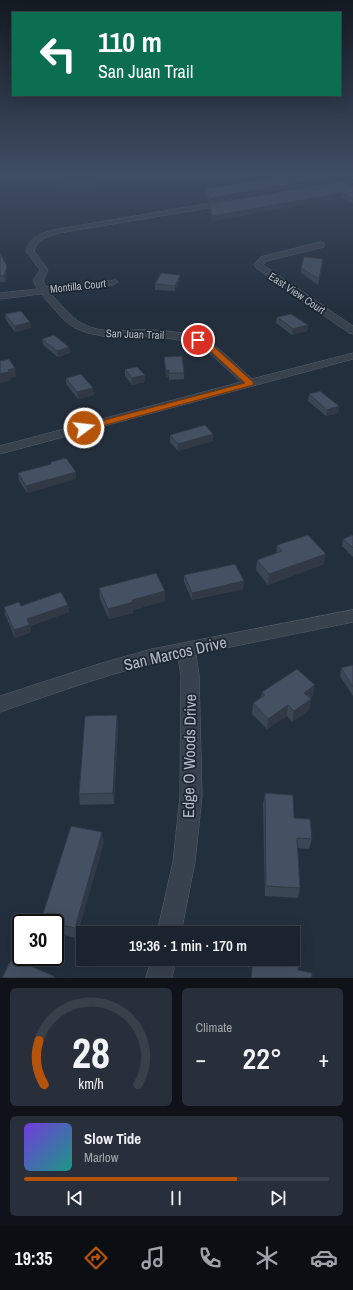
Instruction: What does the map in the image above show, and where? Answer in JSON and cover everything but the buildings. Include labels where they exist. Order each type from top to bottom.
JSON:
[{"type":"street","points":[[43,290],[38,281],[44,271],[43,267],[30,251],[31,244],[39,238],[59,231],[137,218]]},
{"type":"street","name":"East View Court","points":[[321,245],[264,259],[258,264],[353,330]]},
{"type":"street","name":"Montilla Court","points":[[0,296],[113,282]]},
{"type":"street","name":"San Juan Trail","points":[[43,290],[68,318],[79,326],[92,331],[107,334],[155,333],[198,340],[208,346],[250,384]]},
{"type":"street","points":[[0,450],[353,356]]},
{"type":"street","name":"San Marcos Drive","points":[[0,704],[102,670],[152,656],[353,616]]},
{"type":"street","name":"Edge O Woods Drive","points":[[170,926],[184,862],[191,796],[190,675],[186,649]]},
{"type":"street","points":[[159,978],[162,966]]},
{"type":"route","points":[[84,428],[250,384],[240,373],[208,346],[198,340]]}]
